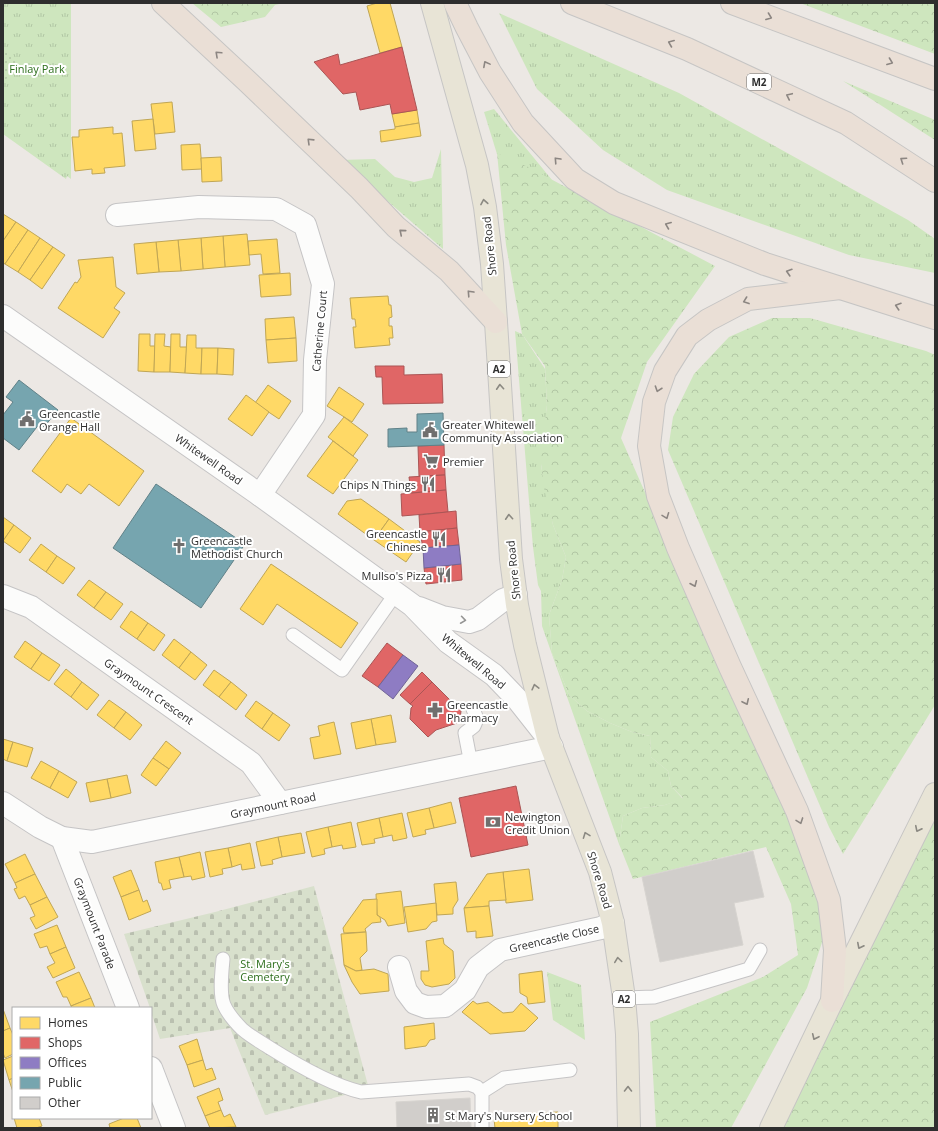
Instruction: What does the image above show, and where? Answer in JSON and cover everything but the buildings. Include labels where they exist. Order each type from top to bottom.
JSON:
[{"type":"highway","points":[[163,3],[348,177],[396,227],[449,271],[496,322]]},
{"type":"highway","points":[[455,3],[490,72],[523,123],[575,179],[614,203],[765,264],[935,318]]},
{"type":"highway","name":"M2","points":[[572,3],[687,49],[846,123],[935,181]]},
{"type":"highway","points":[[732,3],[935,79]]},
{"type":"highway","points":[[832,1002],[834,950],[829,900],[797,812],[730,667],[678,548],[658,496],[649,446],[654,402],[665,371],[687,336],[708,320],[748,299],[840,288]]},
{"type":"main road","name":"Shore Road","points":[[432,3],[483,192],[491,256],[511,559],[525,645],[550,743],[600,872],[613,924],[624,998],[628,1064],[629,1128]]},
{"type":"main road","points":[[770,1128],[935,794]]},
{"type":"street","name":"Catherine Court","points":[[117,215],[199,207],[276,209],[305,225],[323,284],[315,360],[314,416],[260,495]]},
{"type":"street","name":"Whitewell Road","points":[[3,316],[260,495],[404,599],[448,642],[494,675],[518,700],[550,743]]},
{"type":"street","name":"Whitewell Road","points":[[404,599],[442,617],[469,622],[478,619],[503,600],[516,595]]},
{"type":"street","name":"Graymount Crescent","points":[[3,596],[32,607],[251,763],[280,803]]},
{"type":"street","name":"Graymount Road","points":[[3,803],[40,827],[62,838],[92,842],[471,764],[550,743]]},
{"type":"street","name":"Graymount Parade","points":[[62,838],[128,1007]]},
{"type":"street","name":"Greencastle Close","points":[[399,967],[406,991],[415,1003],[426,1007],[445,1006],[464,990],[478,968],[500,950],[601,928],[613,924]]},
{"type":"street","points":[[152,1071],[174,1128]]},
{"type":"lane","points":[[293,635],[342,670],[404,599]]},
{"type":"lane","points":[[471,764],[465,733],[474,726],[477,719],[473,709]]},
{"type":"lane","points":[[624,998],[654,997],[749,969],[760,950]]},
{"type":"lane","points":[[222,959],[223,1003],[233,1019],[251,1036],[285,1058],[347,1089],[361,1092],[469,1084],[477,1087],[482,1092],[482,1128]]},
{"type":"lane","points":[[482,1092],[504,1078],[570,1070]]},
{"type":"green space","name":"Finlay Park","points":[[3,3],[71,3],[71,179],[67,176],[66,179],[3,134]]},
{"type":"green space","points":[[192,3],[284,3],[275,5],[265,17],[221,27]]},
{"type":"green space","points":[[800,3],[935,3],[935,54]]},
{"type":"green space","points":[[499,13],[679,93],[908,220],[935,239],[935,273],[849,255],[667,190],[603,150],[537,89]]},
{"type":"green space","points":[[3,50],[19,60],[3,84]]},
{"type":"green space","points":[[843,81],[935,120],[935,140]]},
{"type":"green space","points":[[494,109],[552,180],[497,154],[484,112]]},
{"type":"green space","points":[[441,149],[443,249],[340,160],[375,159],[395,177],[414,182],[432,178]]},
{"type":"green space","points":[[497,153],[528,167],[715,266],[647,362],[621,438],[793,827],[828,924],[807,988],[731,1128],[656,1128],[650,1022],[763,977],[798,955],[791,904],[766,847],[633,879],[619,844],[623,816],[642,808],[665,805],[683,798],[671,786],[668,771],[651,757],[650,736],[632,732],[587,711],[569,695],[552,653],[549,615],[562,580],[566,557],[553,525],[544,488],[540,456],[547,406],[545,366],[522,334],[506,245]]},
{"type":"green space","points":[[772,318],[810,318],[926,351],[935,355],[935,705],[843,854],[829,827],[668,450],[673,417],[694,374],[729,337]]},
{"type":"green space","points":[[515,331],[522,334],[545,369],[547,405],[541,466],[553,525],[566,557],[562,580],[549,615],[552,653],[569,695],[587,711],[632,732],[650,736],[651,757],[668,771],[671,786],[683,799],[665,805],[642,808],[623,816],[619,844],[542,626],[541,591],[538,585],[533,547]]},
{"type":"green space","points":[[935,794],[935,1128],[783,1128],[879,908]]},
{"type":"green space","name":"St. Mary's Cemetery","points":[[314,886],[369,1089],[265,1115],[230,1028],[160,1039],[152,1015],[152,1007],[150,1007],[124,934]]},
{"type":"green space","points":[[547,972],[581,985],[585,1040],[553,1020]]},
{"type":"place","name":"Greencastle Orange Hall","points":[[27,419]]},
{"type":"place","name":"Greater Whitewell Community Association","points":[[430,430]]},
{"type":"place","name":"Premier","points":[[431,461]]},
{"type":"place","name":"Chips N Things","points":[[428,484]]},
{"type":"place","name":"Greencastle Chinese","points":[[439,539]]},
{"type":"place","name":"Greencastle Methodist Church","points":[[179,546]]},
{"type":"place","name":"Mullso's Pizza","points":[[444,575]]},
{"type":"place","name":"Greencastle Pharmacy","points":[[435,710]]},
{"type":"place","name":"Newington Credit Union","points":[[493,822]]},
{"type":"place","name":"St Mary's Nursery School","points":[[433,1115]]}]
